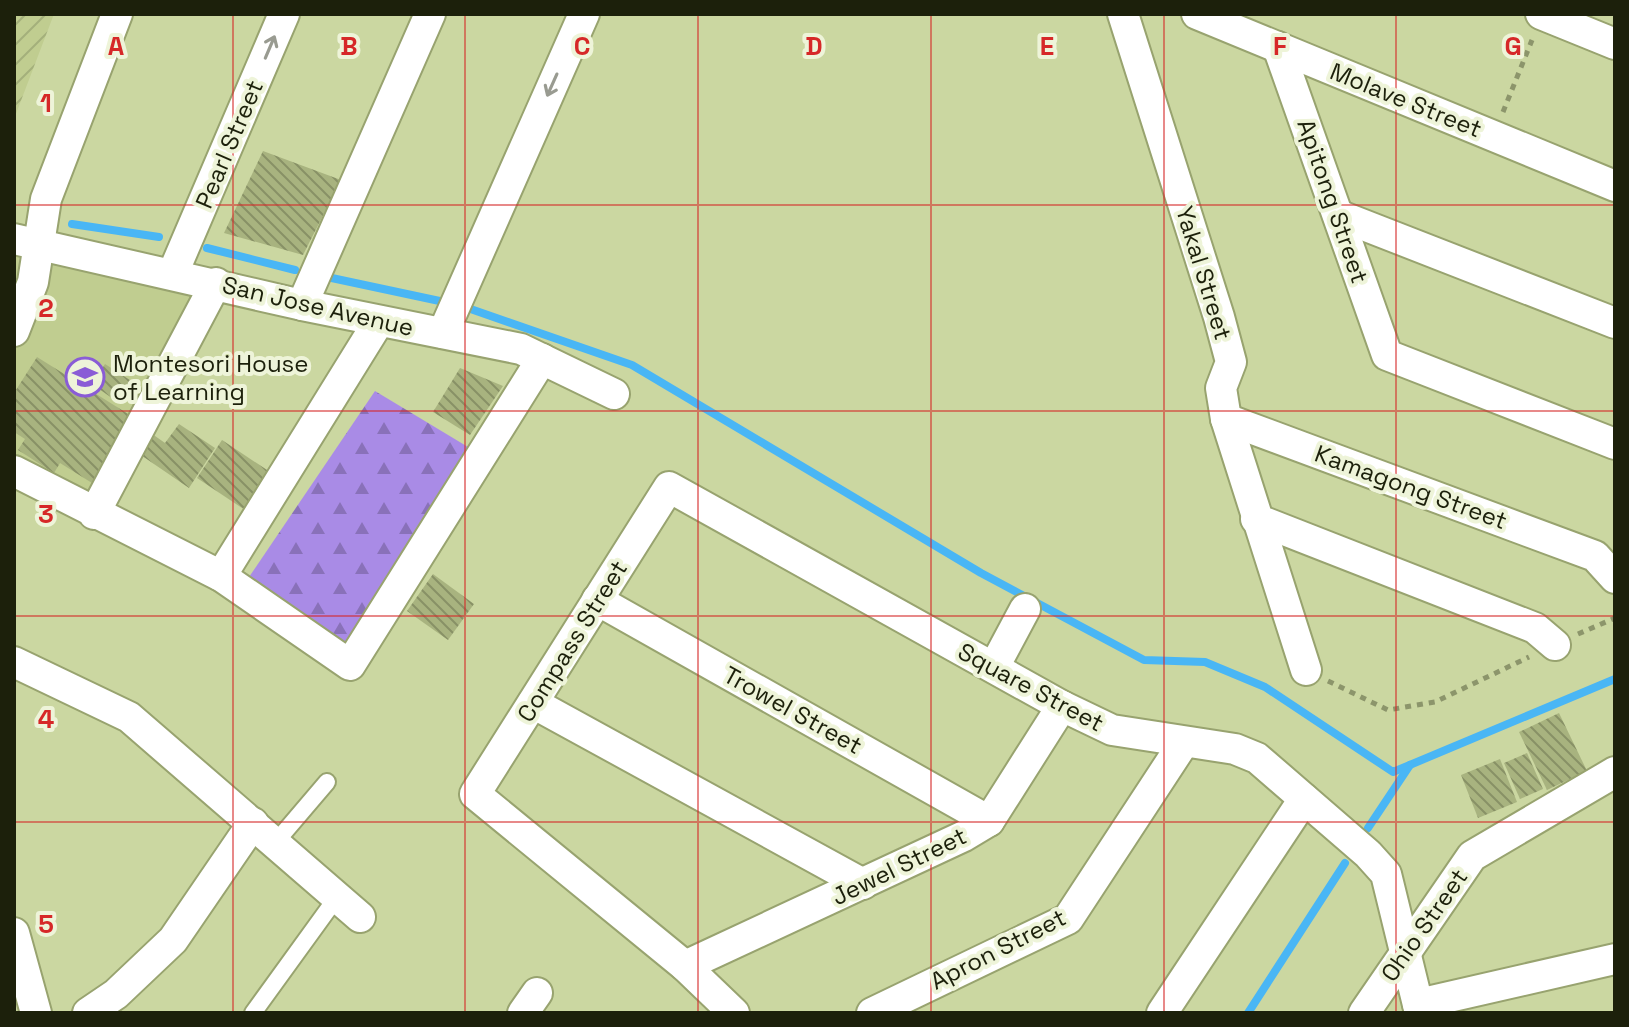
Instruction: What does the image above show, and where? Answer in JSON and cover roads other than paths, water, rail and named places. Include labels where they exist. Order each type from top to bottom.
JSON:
[{"type":"street","points":[[14,331],[33,282],[26,242],[46,199],[117,14]]},
{"type":"street","name":"Pearl Street","points":[[173,273],[284,14]]},
{"type":"street","points":[[302,305],[430,14]]},
{"type":"street","points":[[443,333],[584,14]]},
{"type":"street","name":"Yakal Street","points":[[1123,14],[1219,317],[1231,362],[1221,388],[1226,419],[1306,670]]},
{"type":"street","name":"Molave Street","points":[[1197,14],[1615,186]]},
{"type":"street","points":[[1541,14],[1615,44]]},
{"type":"street","name":"Apitong Street","points":[[1278,47],[1387,355],[1615,444]]},
{"type":"street","points":[[1338,215],[1615,323]]},
{"type":"street","name":"San Jose Avenue","points":[[26,242],[173,273],[302,305],[521,349],[614,394]]},
{"type":"street","points":[[94,514],[216,283]]},
{"type":"street","points":[[221,576],[379,321]]},
{"type":"street","points":[[14,471],[221,576],[350,665],[542,359]]},
{"type":"street","name":"Kamagong Street","points":[[1226,419],[1608,558]]},
{"type":"street","name":"Compass Street","points":[[669,487],[475,794],[685,966]]},
{"type":"street","name":"Square Street","points":[[669,487],[1062,706],[1112,730],[1235,749],[1257,758],[1368,854],[1386,874],[1404,952]]},
{"type":"street","points":[[1256,519],[1535,628],[1555,645]]},
{"type":"street","name":"Trowel Street","points":[[597,600],[989,821]]},
{"type":"street","points":[[994,667],[1025,609]]},
{"type":"street","points":[[14,662],[129,717],[360,917]]},
{"type":"street","points":[[533,703],[863,884]]},
{"type":"street","name":"Jewel Street","points":[[685,966],[964,836],[989,821],[1062,706]]},
{"type":"street","name":"Apron Street","points":[[872,1013],[1068,919],[1184,742]]},
{"type":"street","name":"Ohio Street","points":[[1364,1013],[1472,856],[1615,772]]},
{"type":"street","points":[[1162,1013],[1304,799]]},
{"type":"street","points":[[88,1013],[116,994],[173,940],[264,833]]},
{"type":"street","points":[[14,933],[36,1013]]},
{"type":"street","points":[[1404,952],[1419,1008],[1615,959]]},
{"type":"street","points":[[685,966],[734,1013]]},
{"type":"lane","points":[[264,833],[327,782]]},
{"type":"lane","points":[[253,1013],[337,897]]},
{"type":"waterway","points":[[72,224],[159,237]]},
{"type":"waterway","points":[[207,248],[295,270]]},
{"type":"waterway","points":[[327,277],[449,303]]},
{"type":"waterway","points":[[462,306],[632,365],[981,573],[1144,660],[1205,662],[1265,687],[1393,772],[1615,679]]},
{"type":"waterway","points":[[1368,828],[1410,765]]},
{"type":"waterway","points":[[1248,1013],[1345,863]]},
{"type":"place","name":"Montesori House of Learning","points":[[85,377]]}]
